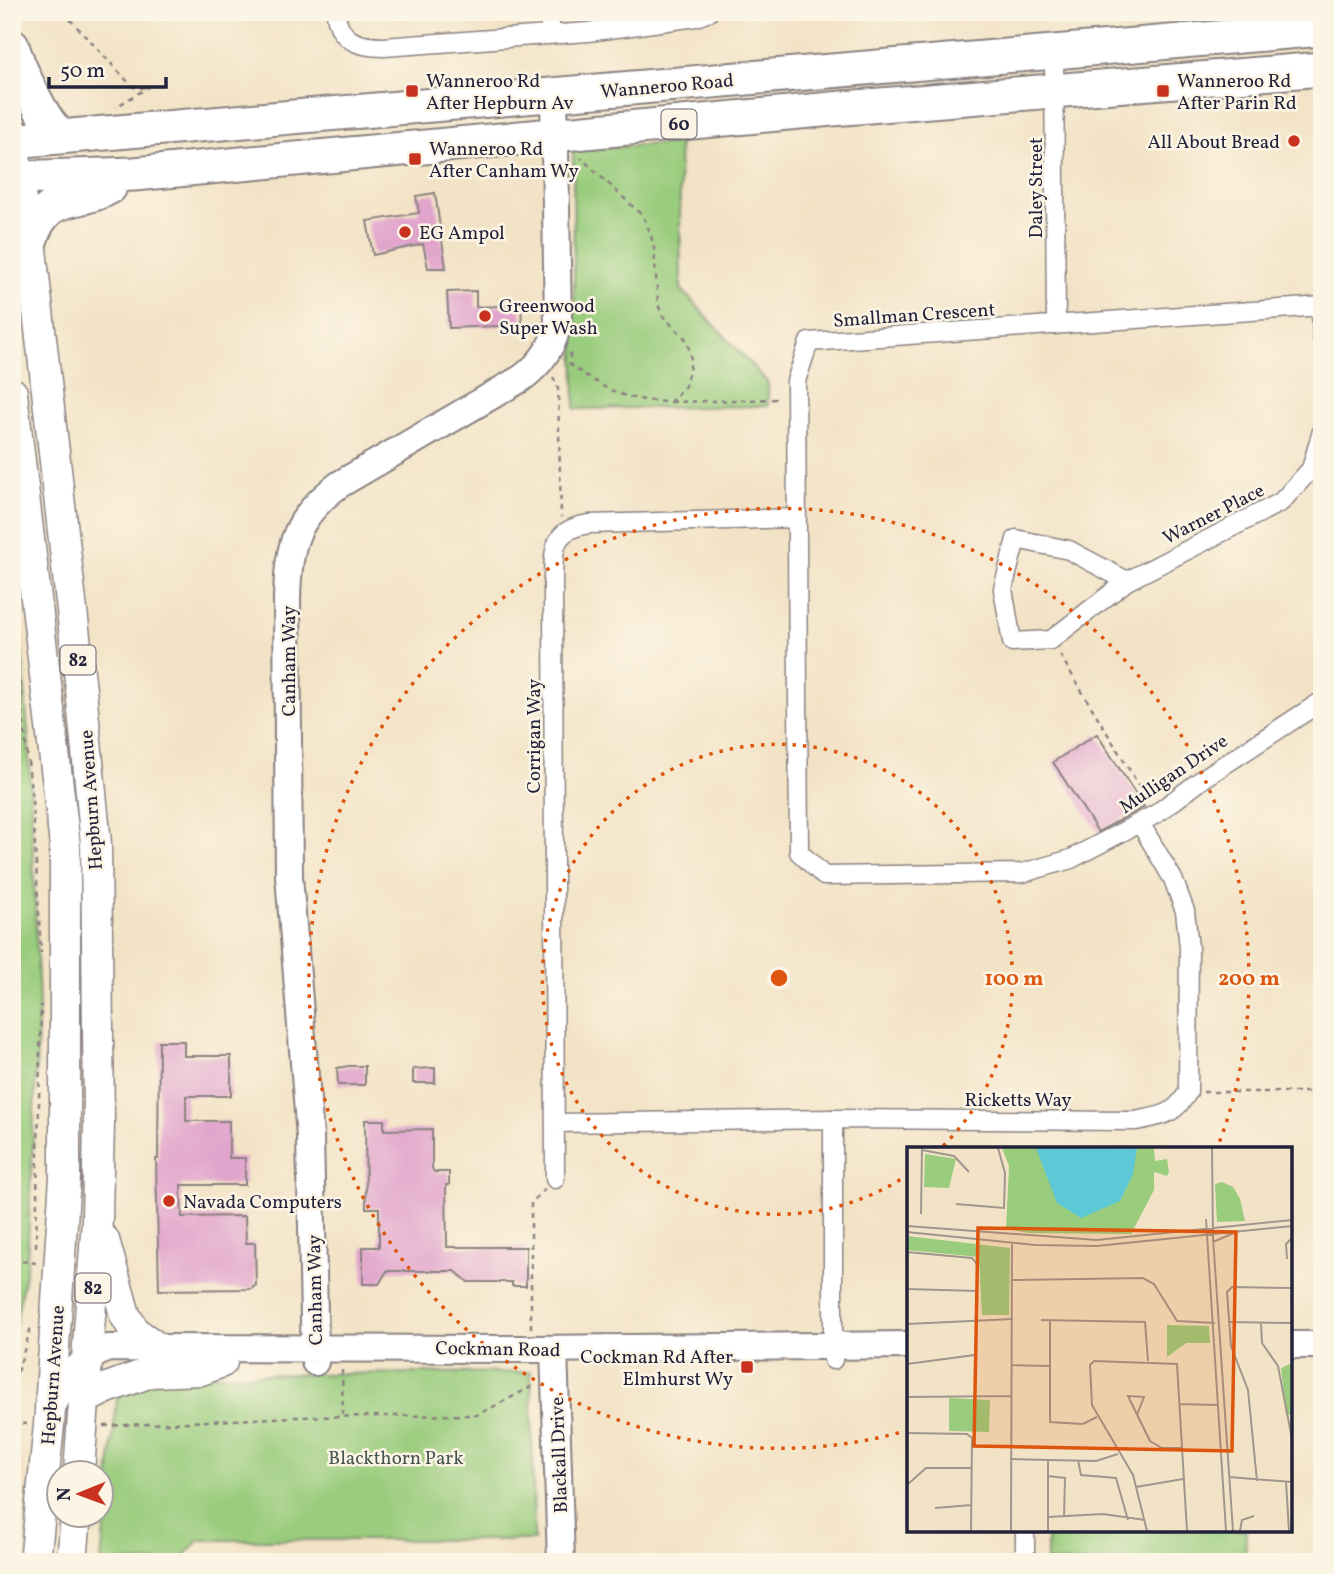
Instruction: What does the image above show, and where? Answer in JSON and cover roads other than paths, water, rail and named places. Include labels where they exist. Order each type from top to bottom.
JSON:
[{"type":"highway","name":"Wanneroo Road","points":[[13,138],[1322,29]]},
{"type":"highway","points":[[12,46],[38,104],[56,132],[62,136]]},
{"type":"highway","name":"Wanneroo Road","points":[[15,178],[134,174],[557,142],[1055,90],[1322,69]]},
{"type":"highway","points":[[30,241],[35,225],[51,208],[76,197],[102,191],[134,174]]},
{"type":"main road","name":"Canham Way","points":[[307,1355],[310,1137],[289,876],[290,558],[296,535],[306,515],[326,495],[340,484],[522,378],[544,356],[554,339],[558,321],[557,142],[546,95]]},
{"type":"main road","name":"Hepburn Avenue","points":[[13,138],[15,178],[30,241],[80,677],[96,844],[99,1122],[97,1219],[80,1458]]},
{"type":"main road","name":"Canham Way","points":[[307,1355],[298,1156],[279,949],[276,878],[273,660],[276,558],[292,515],[306,495],[324,477],[507,371],[535,344],[545,315],[541,191],[557,142]]},
{"type":"main road","name":"Hepburn Avenue","points":[[12,393],[65,846],[65,1177],[45,1320],[49,1413],[35,1562]]},
{"type":"main road","points":[[97,1219],[125,1315],[135,1332],[158,1348]]},
{"type":"main road","points":[[45,1320],[89,1356],[69,1375],[49,1413]]},
{"type":"main road","name":"Cockman Road","points":[[89,1356],[108,1348],[158,1348],[307,1355],[561,1360],[833,1352],[907,1345]]},
{"type":"main road","points":[[1292,1345],[1322,1345]]},
{"type":"main road","name":"Cockman Road","points":[[833,1352],[907,1360]]},
{"type":"main road","name":"Cockman Road","points":[[89,1356],[108,1364],[222,1362],[307,1355]]},
{"type":"main road","points":[[1292,1359],[1322,1359]]},
{"type":"main road","name":"Blackall Drive","points":[[561,1360],[561,1562]]},
{"type":"main road","name":"Blackall Drive","points":[[561,1360],[573,1562]]},
{"type":"main road","points":[[86,1398],[152,1373],[201,1370],[222,1362]]},
{"type":"main road","points":[[72,1562],[75,1528]]},
{"type":"street","points":[[336,12],[342,34],[364,47],[550,35],[682,19],[709,12]]},
{"type":"street","points":[[550,12],[550,35]]},
{"type":"street","name":"Daley Street","points":[[1054,52],[1056,325]]},
{"type":"street","points":[[1321,306],[1322,338]]},
{"type":"street","name":"Smallman Crescent","points":[[799,852],[796,381],[809,342],[1321,306]]},
{"type":"street","name":"Warner Place","points":[[1127,581],[1069,550],[1016,539],[1003,589],[1012,642],[1051,640],[1127,581],[1281,502],[1311,469],[1322,431]]},
{"type":"street","name":"Corrigan Way","points":[[555,1179],[553,580],[556,544],[561,535],[575,526],[590,524],[797,519]]},
{"type":"street","name":"Mulligan Drive","points":[[799,852],[824,876],[1023,873],[1071,859],[1156,814],[1204,778],[1322,701]]},
{"type":"street","name":"Ricketts Way","points":[[555,1123],[833,1119],[1136,1121],[1161,1116],[1177,1109],[1188,1091],[1189,947],[1185,911],[1173,879],[1140,823]]},
{"type":"street","points":[[833,1119],[833,1352]]},
{"type":"street","points":[[1025,1532],[1025,1562]]},
{"type":"place","name":"Wanneroo Rd After Hepburn Av","points":[[412,91]]},
{"type":"place","name":"Wanneroo Rd After Parin Rd","points":[[1163,91]]},
{"type":"place","name":"All About Bread","points":[[1294,141]]},
{"type":"place","name":"Wanneroo Rd After Canham Wy","points":[[415,159]]},
{"type":"place","name":"EG Ampol","points":[[405,232]]},
{"type":"place","name":"Greenwood Super Wash","points":[[485,316]]},
{"type":"place","name":"Navada Computers","points":[[169,1201]]},
{"type":"place","name":"Cockman Rd After Elmhurst Wy","points":[[747,1367]]},
{"type":"park label","name":"Blackthorn Park","points":[[396,1457]]}]
